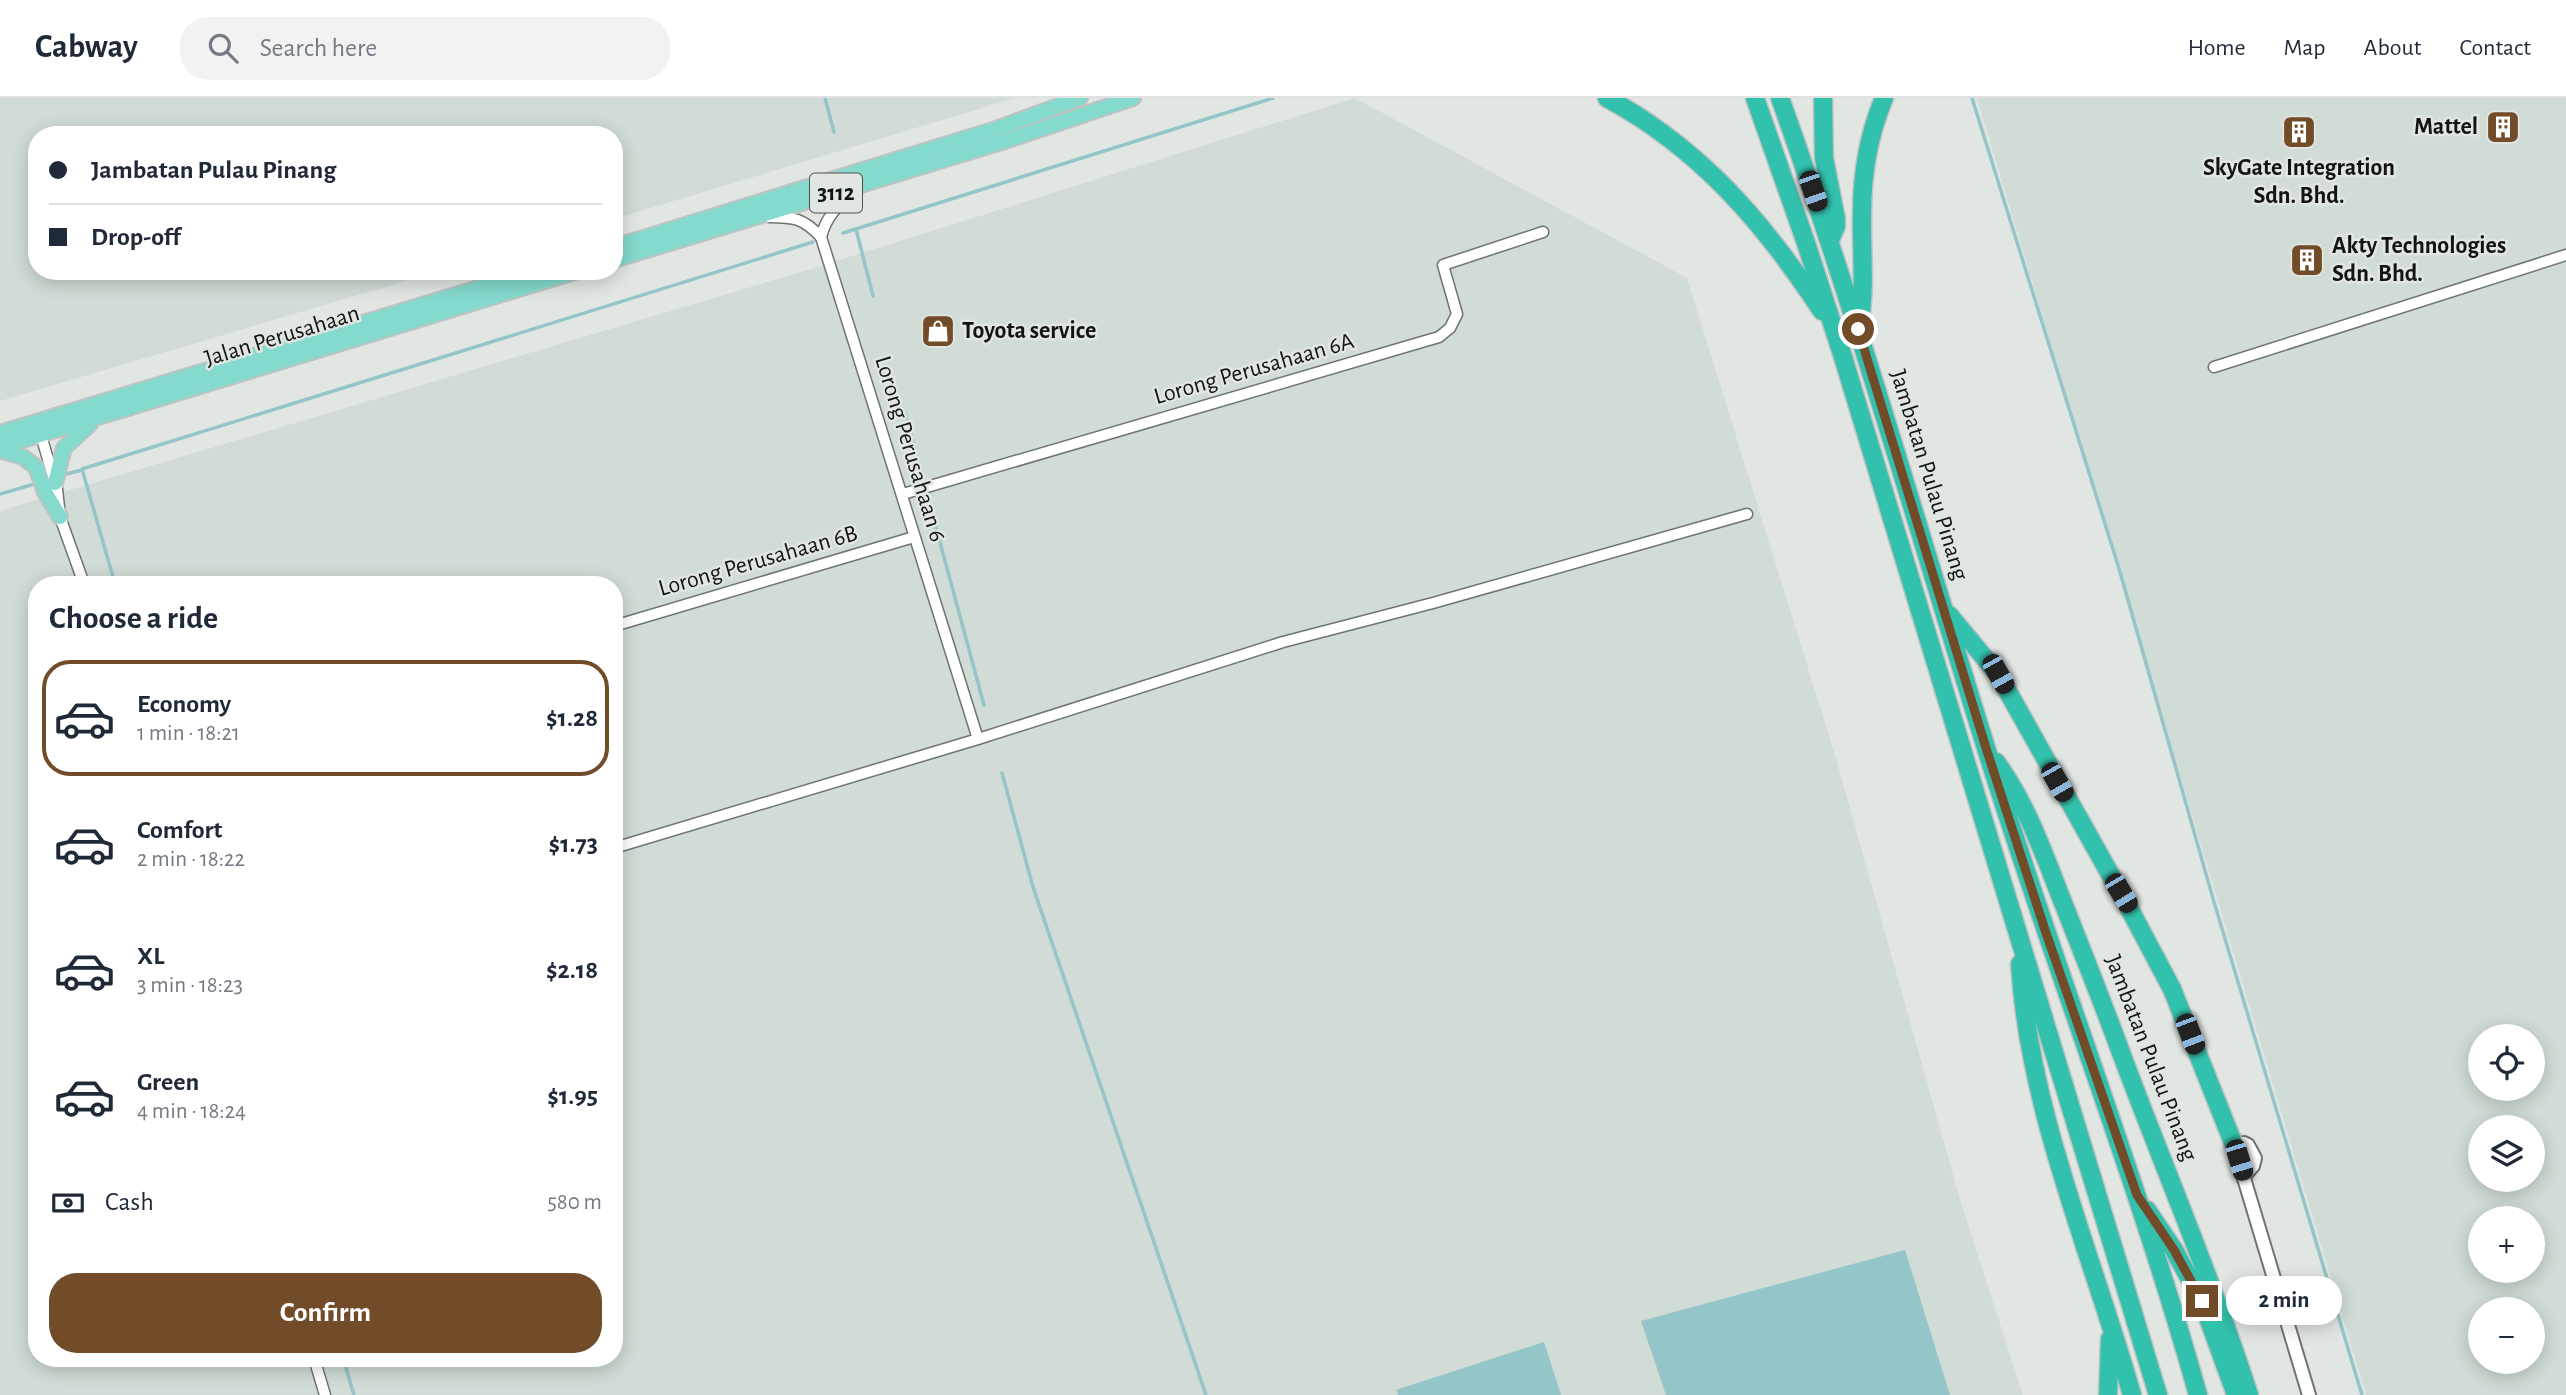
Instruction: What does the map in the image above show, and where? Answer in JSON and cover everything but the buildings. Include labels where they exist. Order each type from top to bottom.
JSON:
[{"type":"highway","points":[[1607,98],[1675,142],[1741,202],[1788,261],[1833,328]]},
{"type":"highway","name":"Jambatan Pulau Pinang","points":[[1755,98],[1833,328],[2158,1395]]},
{"type":"highway","name":"Jambatan Pulau Pinang","points":[[1780,98],[1830,240],[1986,748],[2045,930],[2137,1195],[2198,1395]]},
{"type":"highway","points":[[1824,98],[1824,158],[1836,219],[1830,240]]},
{"type":"highway","points":[[1858,329],[1864,300],[1863,190],[1870,144],[1884,98]]},
{"type":"highway","points":[[1944,610],[1998,674],[2128,906],[2176,998],[2234,1145]]},
{"type":"highway","name":"Jambatan Pulau Pinang","points":[[1986,748],[2027,810],[2174,1184],[2249,1395]]},
{"type":"highway","points":[[2018,933],[2026,1030],[2036,1075],[2057,1153],[2132,1395]]},
{"type":"highway","points":[[2137,1195],[2174,1250],[2202,1301],[2236,1395]]},
{"type":"highway","points":[[2108,1395],[2111,1329]]},
{"type":"main road","name":"3112","points":[[623,244],[996,129],[1080,98]]},
{"type":"main road","name":"3112","points":[[623,257],[863,185],[1133,98]]},
{"type":"main road","name":"Jalan Perusahaan","points":[[0,449],[39,429],[506,280]]},
{"type":"main road","name":"Jalan Perusahaan","points":[[0,433],[97,419],[163,396],[548,280]]},
{"type":"main road","points":[[48,463],[97,419]]},
{"type":"main road","points":[[0,449],[48,463]]},
{"type":"main road","points":[[48,463],[60,517]]},
{"type":"main road","points":[[48,463],[53,488]]},
{"type":"street","points":[[758,217],[793,217],[804,222],[821,237],[828,217],[838,204],[863,185]]},
{"type":"street","name":"Lorong Perusahaan 6A","points":[[903,494],[1439,337],[1450,328],[1457,314],[1443,265],[1543,232]]},
{"type":"street","name":"Lorong Perusahaan 6","points":[[821,237],[978,739]]},
{"type":"street","points":[[2214,367],[2566,255]]},
{"type":"street","points":[[39,429],[48,463]]},
{"type":"street","points":[[623,845],[978,739],[1283,642],[1433,603],[1747,514]]},
{"type":"street","points":[[60,517],[81,576]]},
{"type":"street","name":"Lorong Perusahaan 6B","points":[[623,623],[914,537]]},
{"type":"street","points":[[2234,1145],[2309,1395]]},
{"type":"street","points":[[317,1367],[325,1395]]},
{"type":"shaded area","points":[[0,98],[1015,98],[623,216],[623,126],[28,126],[28,280],[409,280],[0,401]]},
{"type":"shaded area","points":[[1355,98],[1687,278],[1835,755],[1961,1203],[2023,1395],[0,1395],[0,511],[811,269]]},
{"type":"shaded area","points":[[1977,98],[2566,98],[2566,1395],[2366,1395]]},
{"type":"water","points":[[1905,1250],[1950,1395],[1666,1395],[1641,1321]]},
{"type":"water","points":[[1544,1342],[1561,1395],[1398,1395],[1396,1390]]},
{"type":"waterway","points":[[825,98],[834,132]]},
{"type":"waterway","points":[[843,233],[1273,98]]},
{"type":"waterway","points":[[1972,98],[2120,572],[2214,902],[2362,1395]]},
{"type":"waterway","points":[[856,229],[873,296]]},
{"type":"waterway","points":[[113,576],[82,469],[813,242]]},
{"type":"waterway","points":[[905,413],[922,474]]},
{"type":"waterway","points":[[62,475],[82,470]]},
{"type":"waterway","points":[[0,494],[38,483]]},
{"type":"waterway","points":[[928,498],[984,705]]},
{"type":"waterway","points":[[1002,773],[1033,887],[1206,1395]]},
{"type":"waterway","points":[[346,1367],[354,1395]]},
{"type":"place","name":"Mattel","points":[[2503,127]]},
{"type":"place","name":"SkyGate Integration Sdn. Bhd.","points":[[2299,132]]},
{"type":"place","name":"Akty Technologies Sdn. Bhd.","points":[[2307,260]]},
{"type":"place","name":"Toyota service","points":[[938,331]]},
{"type":"route","points":[[1858,329],[1986,748],[2045,930],[2137,1195],[2174,1250],[2202,1301]]}]
